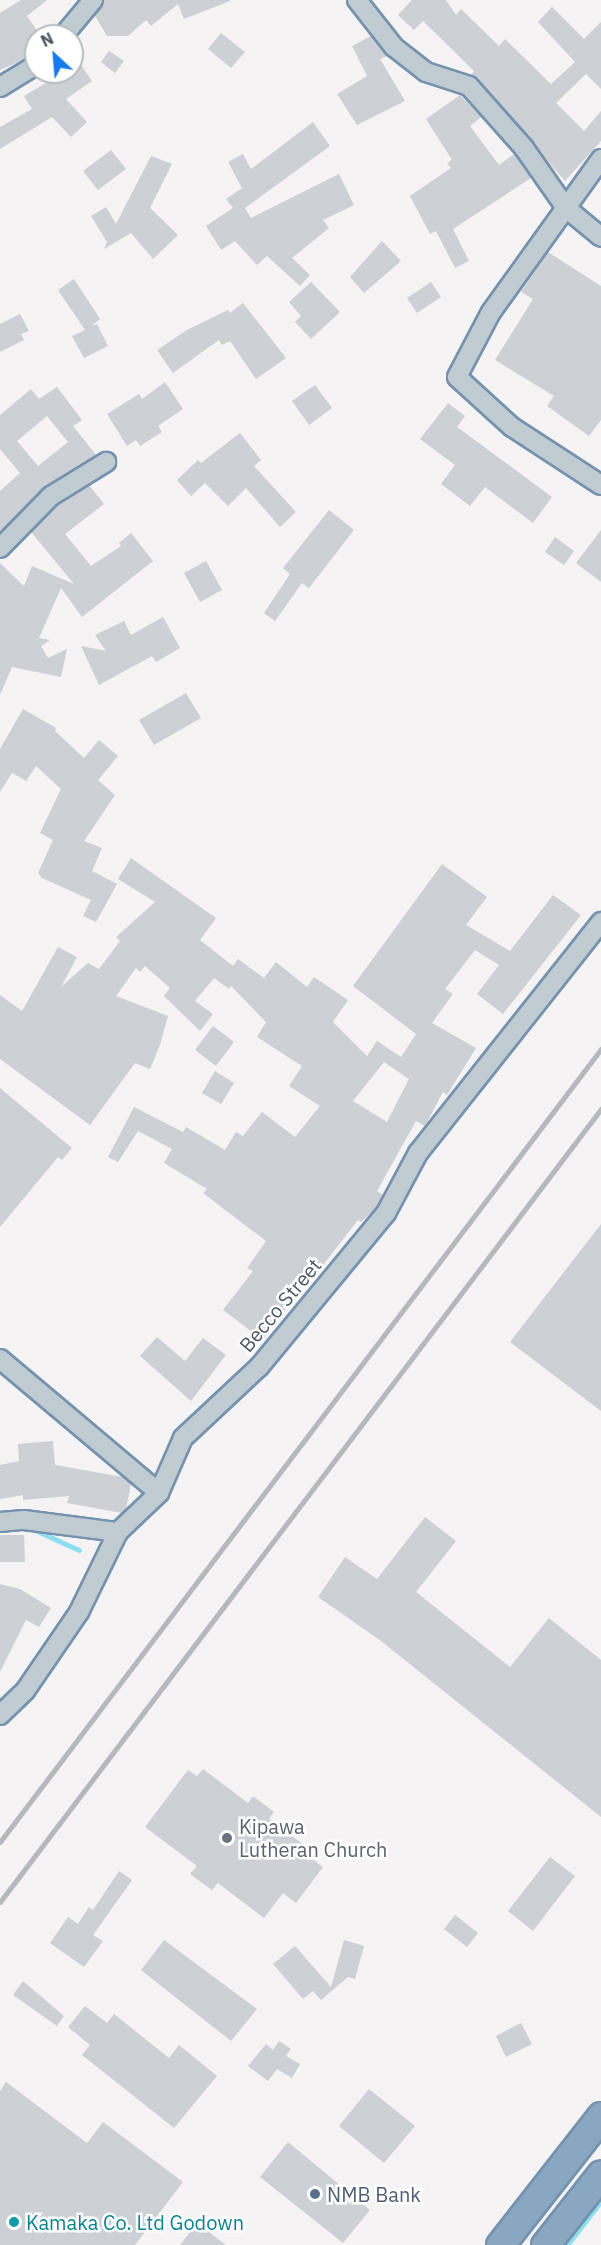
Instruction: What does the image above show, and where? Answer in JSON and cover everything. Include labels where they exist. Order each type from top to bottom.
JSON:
[{"type":"highway","points":[[500,2245],[601,2116]]},
{"type":"highway","points":[[545,2245],[601,2174]]},
{"type":"street","points":[[73,24],[93,0]]},
{"type":"street","points":[[357,0],[394,47],[426,72],[469,86],[524,148],[566,208],[601,237]]},
{"type":"street","points":[[0,87],[24,72]]},
{"type":"street","points":[[601,159],[491,312],[457,377],[512,427],[601,485]]},
{"type":"street","points":[[0,548],[51,496],[106,462]]},
{"type":"street","name":"Becco Street","points":[[0,1715],[25,1691],[79,1612],[118,1532],[159,1493],[183,1438],[259,1367],[386,1213],[418,1153],[601,922]]},
{"type":"street","points":[[0,1359],[159,1493]]},
{"type":"street","points":[[0,1522],[24,1520],[118,1532]]},
{"type":"building","points":[[21,0],[47,0],[27,16],[33,24],[24,24],[24,59],[0,70],[0,13]]},
{"type":"building","points":[[104,0],[230,1],[184,19],[178,4],[151,26],[146,20],[128,36],[107,36],[95,16]]},
{"type":"building","points":[[412,0],[446,0],[456,15],[461,9],[499,46],[505,39],[551,84],[575,62],[538,22],[552,7],[584,39],[601,22],[601,89],[586,74],[556,103],[584,131],[601,111],[601,141],[565,181],[471,75],[474,71],[423,21],[414,30],[398,15]]},
{"type":"building","points":[[221,33],[245,52],[231,68],[208,49]]},
{"type":"building","points":[[371,36],[387,56],[380,59],[405,101],[357,125],[337,94],[367,76],[352,46]]},
{"type":"building","points":[[109,51],[124,61],[115,73],[101,62]]},
{"type":"building","points":[[84,69],[92,81],[66,99],[87,122],[71,137],[52,117],[0,149],[0,127],[32,109],[24,96],[44,84],[84,84]]},
{"type":"building","points":[[460,95],[481,117],[470,126],[499,165],[514,154],[531,178],[453,229],[469,261],[455,268],[436,231],[430,234],[410,196],[451,168],[447,163],[452,160],[426,119]]},
{"type":"building","points":[[313,122],[330,146],[245,208],[251,218],[339,174],[354,205],[323,220],[329,228],[292,258],[310,275],[300,286],[267,256],[257,265],[235,241],[221,250],[206,226],[233,208],[226,199],[242,188],[228,162],[243,154],[251,169]]},
{"type":"building","points":[[111,150],[126,169],[98,190],[83,171]]},
{"type":"building","points":[[151,156],[172,164],[150,208],[178,235],[153,259],[131,233],[104,249],[107,242],[91,216],[106,207],[116,224]]},
{"type":"building","points":[[382,241],[401,261],[364,293],[350,277]]},
{"type":"building","points":[[548,252],[601,286],[601,420],[589,436],[547,406],[554,396],[495,360],[533,299],[521,292]]},
{"type":"building","points":[[74,279],[100,319],[91,326],[97,324],[108,346],[84,358],[72,336],[85,330],[58,290]]},
{"type":"building","points":[[311,282],[340,312],[311,339],[295,322],[301,316],[289,302]]},
{"type":"building","points":[[431,282],[441,297],[417,313],[407,298]]},
{"type":"building","points":[[243,303],[286,358],[256,379],[230,341],[222,345],[219,340],[173,373],[157,350],[187,330],[228,310],[230,313]]},
{"type":"building","points":[[20,314],[29,331],[21,334],[24,340],[0,352],[0,324]]},
{"type":"building","points":[[165,382],[183,409],[158,426],[162,432],[140,446],[136,440],[127,446],[107,414],[139,394],[142,399]]},
{"type":"building","points":[[315,385],[332,408],[309,425],[292,401]]},
{"type":"building","points":[[57,387],[82,420],[73,426],[96,455],[43,488],[0,532],[0,491],[20,473],[0,449],[0,415],[31,389],[39,399]],"holes":[[[47,416],[68,442],[38,466],[17,441]]]},
{"type":"building","points":[[448,403],[465,416],[457,427],[552,497],[533,523],[485,487],[470,506],[441,484],[455,465],[420,439]]},
{"type":"building","points":[[240,433],[261,460],[254,466],[296,512],[280,527],[246,488],[228,506],[205,483],[191,496],[177,480],[198,460],[201,463]]},
{"type":"building","points":[[89,485],[104,504],[65,534],[91,566],[121,546],[119,543],[131,533],[153,561],[82,617],[61,588],[39,638],[50,640],[41,646],[48,658],[67,649],[61,677],[12,667],[0,695],[0,563],[24,586],[32,566],[74,584],[31,532],[58,505]]},
{"type":"building","points":[[329,510],[354,530],[309,588],[302,583],[275,621],[264,613],[290,574],[283,568]]},
{"type":"building","points":[[601,530],[601,582],[576,563]]},
{"type":"building","points":[[555,537],[574,551],[564,565],[545,552]]},
{"type":"building","points":[[206,561],[222,590],[200,602],[184,573]]},
{"type":"building","points":[[163,617],[180,648],[156,662],[152,656],[99,685],[81,646],[106,651],[95,635],[124,621],[131,635]]},
{"type":"building","points":[[186,693],[201,718],[154,745],[139,720]]},
{"type":"building","points":[[23,709],[56,728],[55,731],[84,758],[99,740],[118,756],[98,780],[115,795],[84,841],[102,848],[92,871],[117,884],[96,922],[83,916],[91,900],[42,878],[38,873],[53,840],[40,833],[61,789],[36,766],[26,781],[12,773],[0,792],[0,749]]},
{"type":"building","points":[[131,858],[216,918],[200,940],[233,966],[238,959],[264,978],[276,962],[307,987],[314,977],[348,1000],[333,1022],[367,1056],[377,1041],[401,1057],[416,1034],[353,986],[442,864],[487,897],[466,925],[510,951],[553,895],[581,915],[503,1014],[477,994],[499,965],[475,950],[445,989],[453,994],[432,1023],[476,1048],[447,1095],[443,1092],[425,1126],[416,1121],[377,1191],[383,1195],[377,1207],[361,1222],[358,1220],[323,1265],[320,1263],[263,1340],[223,1310],[253,1271],[247,1268],[266,1241],[203,1193],[207,1189],[164,1163],[172,1149],[138,1131],[118,1162],[108,1157],[134,1107],[183,1132],[186,1127],[225,1150],[236,1132],[243,1136],[262,1112],[295,1137],[320,1106],[289,1086],[302,1066],[257,1037],[266,1022],[231,986],[229,989],[214,978],[195,1001],[213,1014],[200,1031],[164,996],[170,988],[145,966],[140,972],[136,968],[116,996],[168,1016],[160,1045],[150,1069],[135,1063],[90,1125],[0,1059],[0,995],[22,1011],[58,947],[77,957],[61,987],[88,963],[99,969],[120,941],[116,937],[155,902],[118,879]],"holes":[[[384,1062],[409,1079],[387,1122],[353,1101]]]},
{"type":"building","points":[[213,1026],[234,1042],[216,1066],[195,1050]]},
{"type":"building","points":[[215,1071],[234,1083],[221,1104],[202,1093]]},
{"type":"building","points":[[0,1088],[72,1148],[62,1160],[58,1157],[0,1227]]},
{"type":"building","points":[[601,1224],[601,1411],[510,1342]]},
{"type":"building","points":[[157,1337],[185,1361],[203,1338],[226,1355],[191,1401],[140,1356]]},
{"type":"building","points":[[53,1441],[55,1465],[123,1477],[131,1484],[126,1509],[122,1513],[67,1503],[69,1496],[23,1500],[23,1495],[0,1499],[0,1465],[19,1461],[18,1444]]},
{"type":"building","points":[[425,1517],[456,1541],[416,1592],[510,1667],[549,1618],[601,1660],[601,1817],[381,1641],[318,1597],[345,1557],[377,1579]]},
{"type":"building","points":[[0,1535],[24,1535],[25,1562],[0,1562]]},
{"type":"building","points":[[0,1584],[20,1589],[51,1608],[39,1627],[26,1620],[0,1672]]},
{"type":"building","name":"Kipawa Lutheran Church","points":[[203,1769],[248,1803],[253,1796],[274,1812],[269,1819],[315,1853],[311,1858],[323,1867],[296,1903],[283,1893],[264,1918],[218,1883],[212,1890],[190,1874],[197,1866],[145,1827],[188,1770],[197,1776]]},
{"type":"building","points":[[550,1857],[575,1876],[533,1931],[508,1911]]},
{"type":"building","points":[[119,1871],[132,1880],[93,1935],[103,1941],[84,1967],[50,1943],[68,1917],[78,1924],[89,1907],[93,1910]]},
{"type":"building","points":[[455,1915],[478,1933],[467,1947],[444,1929]]},
{"type":"building","points":[[164,1940],[257,2009],[231,2041],[141,1970]]},
{"type":"building","points":[[344,1940],[364,1946],[355,1979],[348,1977],[321,2000],[313,1991],[303,1999],[273,1964],[295,1946],[331,1987]]},
{"type":"building","points":[[23,1981],[64,2016],[57,2026],[13,1995]]},
{"type":"building","points":[[85,2006],[107,2023],[114,2014],[169,2058],[179,2045],[217,2076],[174,2128],[82,2055],[90,2045],[68,2027]]},
{"type":"building","points":[[521,2023],[532,2044],[506,2057],[496,2036]]},
{"type":"building","points":[[279,2041],[291,2049],[286,2056],[300,2064],[292,2078],[277,2069],[268,2081],[248,2066],[266,2044],[273,2050]]},
{"type":"building","points":[[6,2082],[87,2143],[103,2122],[183,2182],[135,2245],[0,2245],[0,2091]]},
{"type":"building","points":[[369,2089],[415,2126],[384,2163],[339,2126]]},
{"type":"building","name":"NMB Bank","points":[[288,2142],[370,2210],[343,2243],[260,2177]]},
{"type":"building","points":[[197,2223],[226,2245],[180,2245]]},
{"type":"waterway","points":[[37,1531],[79,1550]]},
{"type":"waterway","points":[[567,2245],[601,2201]]},
{"type":"railway","points":[[0,1842],[601,1049]]},
{"type":"railway","points":[[0,1902],[601,1109]]},
{"type":"place","name":"Kipawa Lutheran Church","points":[[227,1838]]},
{"type":"place","name":"NMB Bank","points":[[315,2194]]},
{"type":"place","name":"Kamaka Co. Ltd Godown","points":[[14,2222]]}]
